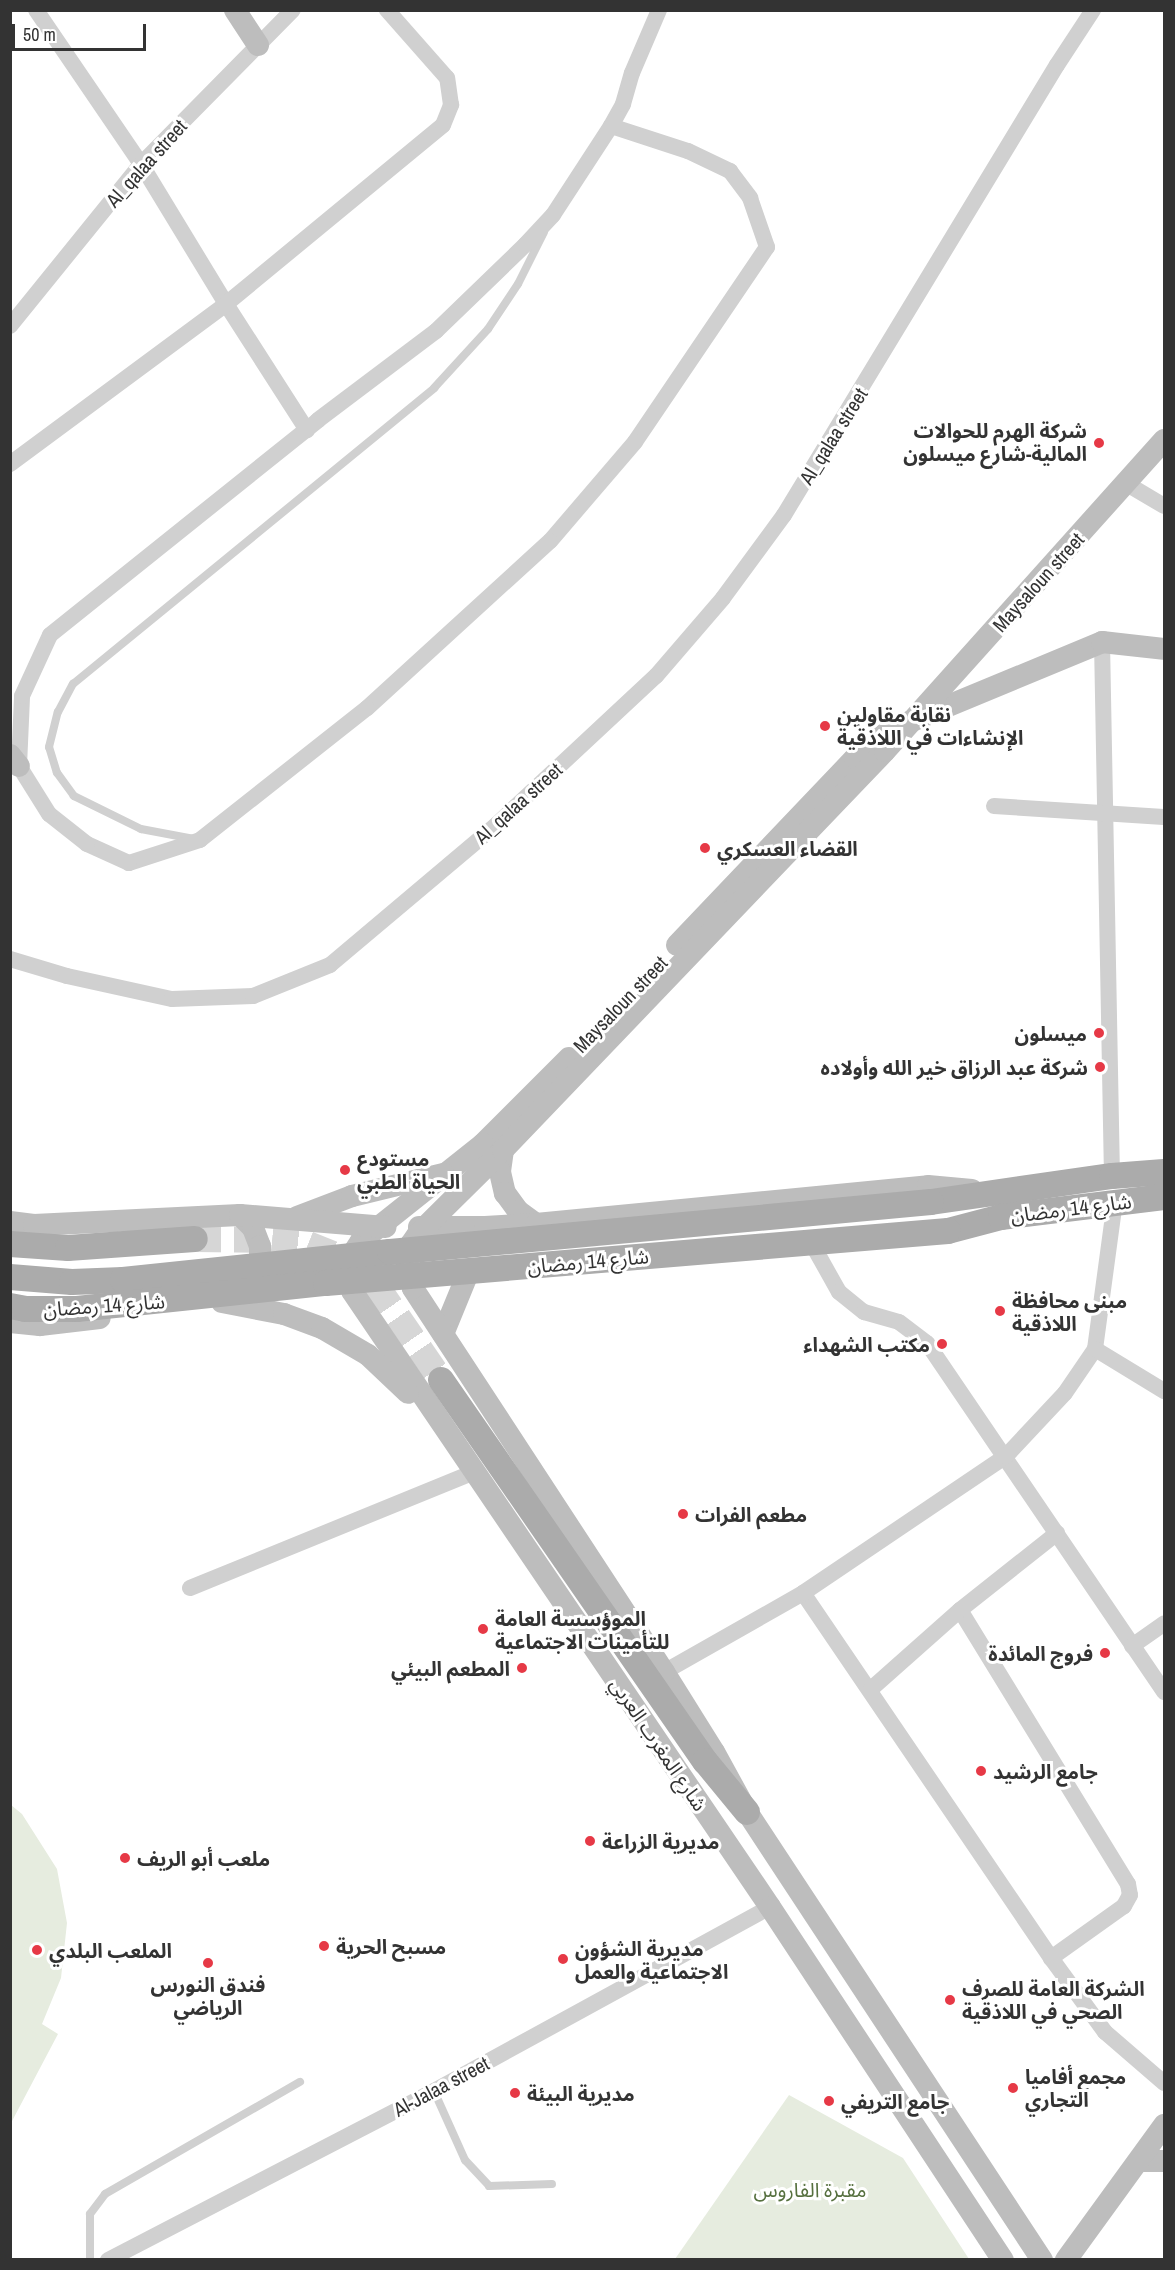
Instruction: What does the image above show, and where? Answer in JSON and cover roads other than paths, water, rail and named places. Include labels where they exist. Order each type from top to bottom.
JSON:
[{"type":"main road","points":[[235,10],[258,45]]},
{"type":"main road","name":"Maysaloun street","points":[[413,1288],[406,1266],[408,1255],[411,1244],[426,1227],[503,1150],[885,751],[1127,484],[1164,440]]},
{"type":"main road","points":[[909,723],[1102,642],[1164,649]]},
{"type":"main road","name":"Maysaloun street","points":[[352,1291],[348,1273],[350,1258],[361,1242],[450,1172],[519,1108],[620,1006],[855,758],[891,730],[909,723]]},
{"type":"main road","points":[[503,1150],[500,1172],[505,1193],[518,1211],[536,1224]]},
{"type":"main road","points":[[295,1218],[352,1196],[450,1172]]},
{"type":"main road","name":"شارع 14 رمضان","points":[[10,1277],[72,1282],[123,1280],[390,1252],[931,1202],[1112,1176],[1164,1172]]},
{"type":"main road","points":[[10,1222],[34,1225],[240,1215],[381,1227],[485,1227],[928,1186],[993,1193]]},
{"type":"main road","name":"شارع 14 رمضان","points":[[10,1306],[25,1309],[77,1310],[361,1280],[948,1231],[1001,1216],[1164,1197]]},
{"type":"main road","points":[[222,1302],[240,1295],[253,1282],[260,1264],[260,1246],[253,1228],[240,1215]]},
{"type":"main road","points":[[10,1322],[40,1325],[222,1302],[413,1288],[466,1278],[936,1244],[1001,1216]]},
{"type":"main road","points":[[10,1244],[68,1248],[195,1239]]},
{"type":"main road","points":[[443,1334],[466,1278]]},
{"type":"main road","name":"شارع المغرب العربي","points":[[413,1288],[664,1672],[714,1752],[747,1812],[1042,2259]]},
{"type":"main road","name":"شارع المغرب العربي","points":[[352,1291],[770,1908],[1003,2259]]},
{"type":"main road","points":[[222,1302],[284,1314],[346,1340],[389,1372],[456,1446]]},
{"type":"main road","points":[[441,1380],[705,1761],[747,1812]]},
{"type":"main road","points":[[1066,2259],[1164,2125]]},
{"type":"main road","points":[[1139,2161],[1164,2161]]},
{"type":"street","points":[[36,10],[141,164],[226,304],[307,430]]},
{"type":"street","name":"Al_qalaa street","points":[[10,326],[141,164],[293,10]]},
{"type":"street","points":[[10,464],[226,304],[443,125],[451,105],[447,78],[387,10]]},
{"type":"street","points":[[611,126],[688,152],[730,171],[750,198],[767,247],[634,442],[550,541],[368,708],[200,840],[129,864],[87,844],[49,814],[14,760],[22,696],[50,635],[307,430],[436,331],[553,215],[623,104],[632,73],[658,10]]},
{"type":"street","name":"Al_qalaa street","points":[[10,958],[67,976],[172,999],[253,996],[330,965],[496,825],[656,676],[723,598],[784,515],[1057,64],[1093,10]]},
{"type":"street","points":[[1127,484],[1164,506]]},
{"type":"street","points":[[1102,642],[1112,1176]]},
{"type":"street","points":[[994,806],[1164,817]]},
{"type":"street","points":[[664,1672],[803,1593],[1006,1456],[1065,1393],[1095,1349],[1115,1202]]},
{"type":"street","points":[[816,1251],[839,1292],[864,1312],[899,1322],[927,1343],[1006,1456],[1164,1692]]},
{"type":"street","points":[[1095,1349],[1164,1391]]},
{"type":"street","points":[[190,1588],[474,1472]]},
{"type":"street","points":[[871,1689],[960,1610],[1057,1533]]},
{"type":"street","points":[[803,1593],[871,1689],[1051,1958],[1105,2032],[1164,2083]]},
{"type":"street","points":[[960,1610],[1128,1884],[1130,1895],[1124,1906],[1051,1958]]},
{"type":"street","points":[[1132,1646],[1164,1624]]},
{"type":"street","name":"Al-Jalaa street","points":[[108,2259],[434,2091],[770,1908]]},
{"type":"lane","points":[[200,840],[141,830],[74,796],[57,773],[49,747],[58,712],[73,684],[434,388],[488,329],[518,284],[553,215]]},
{"type":"lane","points":[[90,2259],[90,2214],[105,2194],[300,2082]]},
{"type":"lane","points":[[434,2091],[465,2160],[489,2186],[552,2184]]},
{"type":"tunnel","points":[[195,1239],[272,1240],[308,1244],[358,1268],[376,1285],[441,1380]]},
{"type":"place","name":"شركة الهرم للحوالات المالية-شارع ميسلون","points":[[1099,443]]},
{"type":"place","name":"نقابة مقاولين الإنشاءات في اللاذقية","points":[[825,726]]},
{"type":"place","name":"القضاء العسكري","points":[[705,848]]},
{"type":"place","name":"ميسلون","points":[[1099,1033]]},
{"type":"place","name":"شركة عبد الرزاق خير الله وأولاده","points":[[1100,1067]]},
{"type":"place","name":"مستودع الحياة الطبي","points":[[345,1170]]},
{"type":"place","name":"مبنى محافظة اللاذقية","points":[[1000,1311]]},
{"type":"place","name":"مكتب الشهداء","points":[[942,1344]]},
{"type":"place","name":"مطعم الفرات","points":[[683,1514]]},
{"type":"place","name":"الموؤسسة العامة للتأمينات الاجتماعية","points":[[483,1629]]},
{"type":"place","name":"فروج المائدة","points":[[1105,1653]]},
{"type":"place","name":"المطعم البيئي","points":[[522,1668]]},
{"type":"place","name":"جامع الرشيد","points":[[981,1771]]},
{"type":"place","name":"مديرية الزراعة","points":[[590,1841]]},
{"type":"place","name":"ملعب أبو الريف","points":[[125,1858]]},
{"type":"place","name":"مسبح الحرية","points":[[324,1946]]},
{"type":"place","name":"الملعب البلدي","points":[[37,1950]]},
{"type":"place","name":"مديرية الشؤون الاجتماعية والعمل","points":[[563,1959]]},
{"type":"place","name":"فندق النورس الرياضي","points":[[208,1963]]},
{"type":"place","name":"الشركة العامة للصرف الصحي في اللاذقية","points":[[950,2000]]},
{"type":"place","name":"مجمع أفاميا التجاري","points":[[1013,2088]]},
{"type":"place","name":"مديرية البيئة","points":[[515,2093]]},
{"type":"place","name":"جامع التريفي","points":[[829,2101]]},
{"type":"park label","name":"مقبرة الفاروس","points":[[810,2189]]}]
